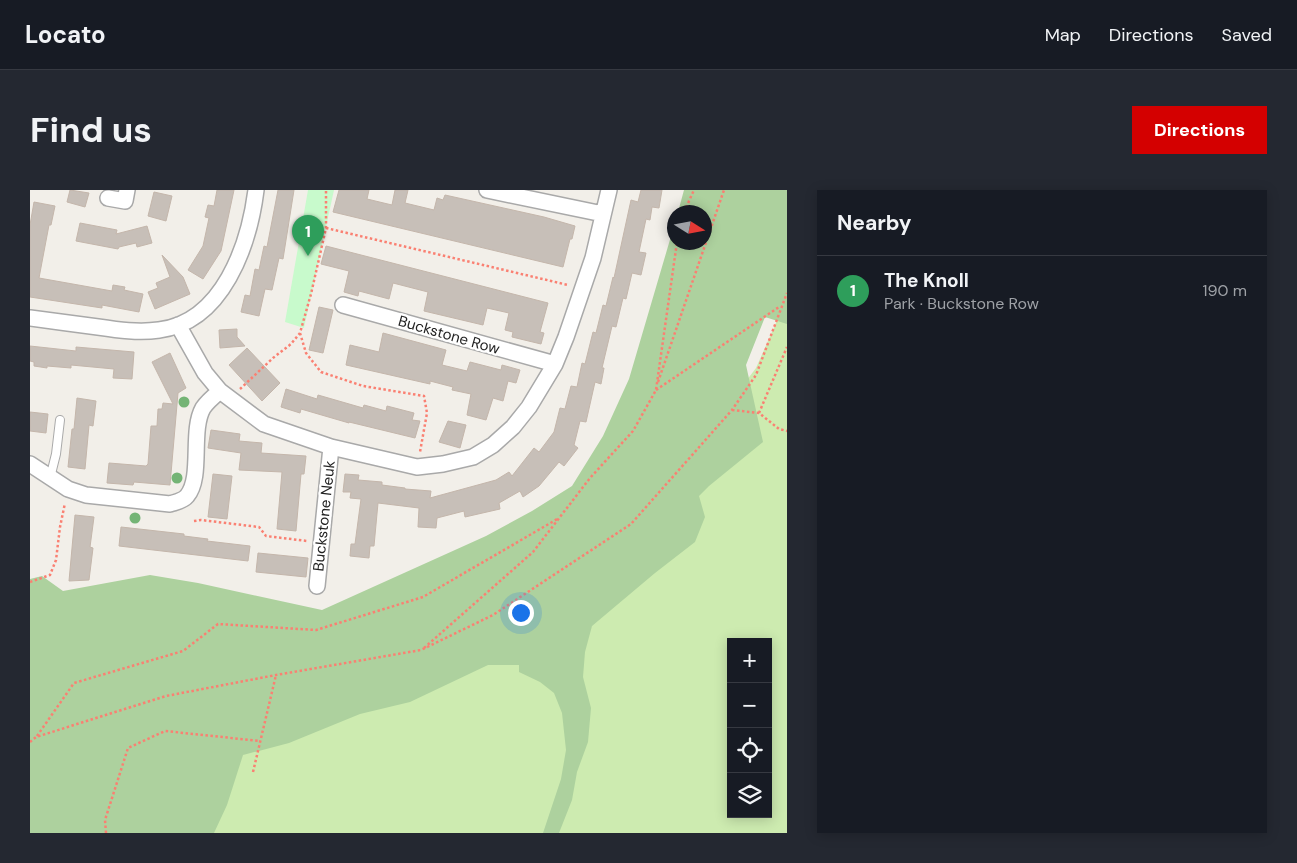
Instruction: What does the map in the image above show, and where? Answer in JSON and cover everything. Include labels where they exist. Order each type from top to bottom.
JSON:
[{"type":"street","points":[[108,198],[125,201],[128,190]]},
{"type":"street","points":[[30,318],[127,331],[160,330],[193,318],[218,295],[229,280],[244,244],[256,190]]},
{"type":"street","points":[[487,190],[603,214]]},
{"type":"street","points":[[178,325],[204,373],[224,395],[264,424],[331,446],[417,467],[473,457],[493,446],[513,427],[529,408],[555,364],[584,289],[609,190]]},
{"type":"street","name":"Buckstone Row","points":[[343,305],[555,364]]},
{"type":"street","points":[[30,464],[68,490],[86,495],[170,504],[181,501],[187,496],[193,483],[198,425],[203,409],[224,395]]},
{"type":"street","name":"Buckstone Neuk","points":[[317,586],[331,446]]},
{"type":"lane","points":[[50,478],[56,454],[60,420]]},
{"type":"path","points":[[224,395],[291,344],[300,333],[326,228],[326,190]]},
{"type":"path","points":[[687,205],[694,190]]},
{"type":"path","points":[[421,650],[533,552],[590,478],[633,431],[656,390],[724,190]]},
{"type":"path","points":[[326,228],[584,289]]},
{"type":"path","points":[[656,390],[676,250]]},
{"type":"path","points":[[36,737],[166,696],[421,650],[493,615],[631,524],[732,410],[756,375],[787,294]]},
{"type":"path","points":[[656,390],[781,306]]},
{"type":"path","points":[[300,333],[306,353],[321,372],[362,386],[424,396],[427,413],[417,467]]},
{"type":"path","points":[[760,413],[787,347]]},
{"type":"path","points":[[732,410],[760,413],[779,429],[787,432]]},
{"type":"path","points":[[30,582],[50,575],[56,560],[60,527],[68,490]]},
{"type":"path","points":[[30,742],[36,737],[74,683],[183,651],[218,624],[316,630],[423,597],[559,518]]},
{"type":"path","points":[[194,521],[201,520],[259,526],[266,536],[321,543]]},
{"type":"path","points":[[253,772],[276,675]]},
{"type":"path","points":[[106,833],[105,820],[128,748],[164,730],[260,741]]},
{"type":"green space","points":[[308,190],[334,190],[304,328],[285,322]]},
{"type":"green space","points":[[684,190],[787,190],[787,324],[765,317],[746,365],[763,442],[699,496],[705,517],[695,542],[592,626],[585,652],[583,677],[591,708],[588,742],[577,772],[572,800],[559,833],[543,833],[561,779],[566,750],[562,713],[554,693],[540,682],[519,672],[519,665],[488,665],[410,702],[360,714],[289,743],[243,755],[227,805],[214,833],[30,833],[30,579],[42,576],[63,591],[150,575],[198,583],[322,610],[486,536],[532,511],[572,486],[603,436],[629,379],[667,250],[712,250],[712,205],[680,205]]},
{"type":"green space","points":[[787,298],[787,833],[57,833],[697,446],[756,368]]},
{"type":"building","points":[[70,190],[89,193],[85,207],[67,202]]},
{"type":"building","points":[[217,190],[234,190],[221,251],[203,279],[188,270],[203,246],[209,218],[205,217],[208,205],[214,206]]},
{"type":"building","points":[[278,190],[294,190],[283,259],[279,258],[272,290],[265,289],[259,316],[241,312],[245,295],[250,296],[255,269],[259,270],[264,246],[267,247]]},
{"type":"building","points":[[339,190],[369,190],[367,199],[392,205],[395,190],[408,190],[405,203],[434,210],[437,198],[443,200],[445,195],[544,217],[575,226],[563,267],[333,212]]},
{"type":"building","points":[[641,190],[662,190],[659,208],[652,207],[650,220],[646,219],[639,252],[646,253],[641,275],[632,273],[626,299],[623,298],[616,327],[612,326],[602,368],[604,368],[601,384],[595,382],[586,422],[580,421],[574,445],[578,448],[564,466],[559,462],[539,486],[523,497],[520,491],[499,503],[500,509],[465,517],[464,511],[437,518],[436,528],[418,527],[419,508],[378,503],[374,546],[370,546],[369,558],[350,556],[351,544],[355,544],[361,499],[350,498],[351,492],[343,492],[345,474],[359,475],[358,480],[382,482],[382,485],[431,491],[430,498],[496,480],[509,472],[512,476],[534,448],[539,452],[554,432],[560,408],[565,409],[571,386],[577,387],[582,363],[585,364],[593,332],[596,333],[603,305],[606,306],[631,200],[638,202]]},
{"type":"building","points":[[154,192],[172,196],[166,221],[148,216]]},
{"type":"building","points":[[34,202],[55,206],[51,225],[49,225],[39,278],[112,291],[113,285],[125,287],[124,290],[143,294],[139,312],[102,305],[102,308],[30,297],[30,225]]},
{"type":"building","points":[[80,223],[117,230],[116,234],[147,226],[152,243],[137,247],[136,243],[119,247],[118,249],[76,241]]},
{"type":"building","points":[[326,246],[548,303],[540,332],[544,333],[541,344],[512,337],[513,332],[505,330],[509,313],[487,308],[483,325],[424,311],[428,292],[393,283],[389,299],[359,291],[358,296],[344,292],[349,271],[321,264]]},
{"type":"building","points":[[162,255],[183,277],[190,294],[155,309],[148,292],[158,288],[156,283],[170,277]]},
{"type":"building","points":[[319,307],[333,310],[323,353],[309,350]]},
{"type":"building","points":[[237,329],[237,337],[245,346],[220,348],[219,330]]},
{"type":"building","points":[[383,333],[446,350],[442,365],[467,371],[470,362],[501,370],[502,365],[520,370],[516,383],[508,381],[503,401],[493,398],[486,420],[467,415],[471,394],[452,390],[453,387],[430,381],[430,384],[346,365],[350,345],[379,352]]},
{"type":"building","points":[[30,346],[76,351],[76,347],[134,352],[132,379],[113,378],[114,369],[71,365],[71,368],[34,366],[34,362],[30,361]]},
{"type":"building","points":[[247,348],[280,383],[262,401],[229,365]]},
{"type":"building","points":[[170,353],[186,388],[178,393],[170,485],[134,482],[133,485],[107,483],[109,463],[146,466],[148,464],[151,426],[157,426],[158,409],[162,409],[163,403],[173,404],[152,362]]},
{"type":"building","points":[[286,389],[317,399],[318,395],[363,408],[364,405],[386,411],[387,406],[414,413],[412,420],[420,421],[415,438],[349,423],[301,409],[300,413],[281,407]]},
{"type":"building","points":[[77,398],[96,401],[93,426],[89,425],[85,469],[68,467]]},
{"type":"building","points":[[30,412],[48,414],[46,433],[30,431]]},
{"type":"building","points":[[448,421],[466,425],[460,448],[439,442]]},
{"type":"building","points":[[211,430],[240,434],[239,441],[262,443],[261,453],[306,456],[304,474],[301,474],[296,531],[277,529],[282,472],[239,470],[241,453],[208,448]]},
{"type":"building","points":[[213,474],[232,476],[227,519],[208,517]]},
{"type":"building","points":[[75,515],[94,517],[90,547],[93,548],[89,580],[69,581]]},
{"type":"building","points":[[121,527],[184,534],[184,536],[208,539],[207,541],[250,546],[248,561],[119,546]]},
{"type":"building","points":[[258,553],[308,558],[306,577],[256,572]]},
{"type":"place","name":"The Knoll","points":[[308,256]]}]
